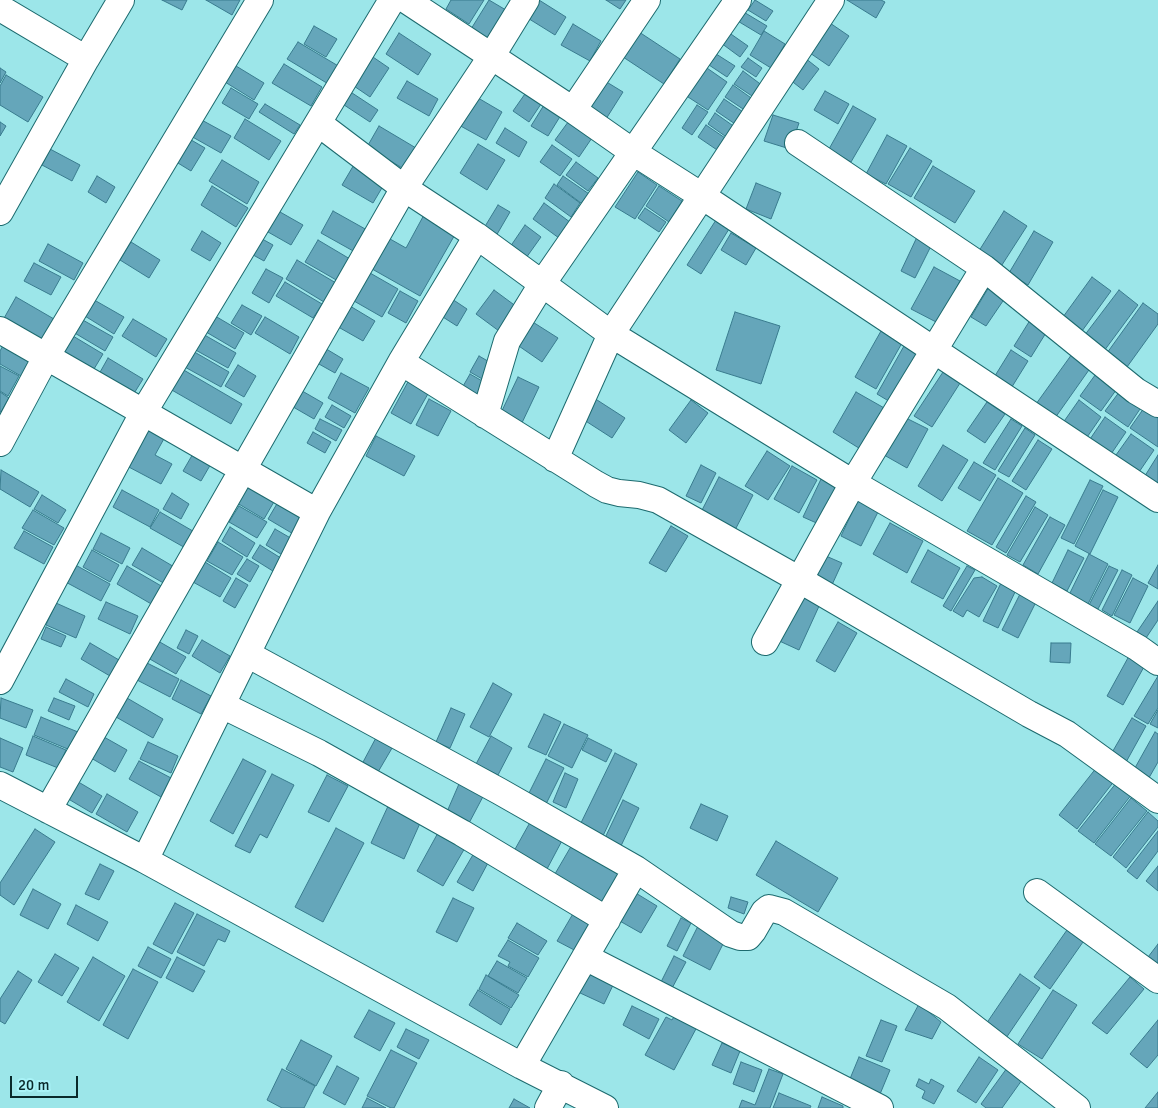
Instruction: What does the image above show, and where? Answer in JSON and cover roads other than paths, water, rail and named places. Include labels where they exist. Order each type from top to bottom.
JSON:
[{"type":"street","points":[[0,212],[121,0]]},
{"type":"street","points":[[0,443],[46,357],[260,0]]},
{"type":"street","points":[[0,681],[143,413],[392,0]]},
{"type":"street","points":[[406,0],[1158,499]]},
{"type":"street","points":[[48,810],[404,188],[491,57],[526,0]]},
{"type":"street","points":[[573,110],[647,0]]},
{"type":"street","points":[[485,415],[507,341],[542,284],[738,0]]},
{"type":"street","points":[[555,459],[612,334],[831,0]]},
{"type":"street","points":[[0,8],[86,59]]},
{"type":"street","points":[[318,124],[404,188],[477,236],[612,334],[854,483],[1138,648],[1158,662]]},
{"type":"street","points":[[798,143],[984,268],[1136,391],[1158,404]]},
{"type":"street","points":[[145,860],[317,512],[401,362],[477,236]]},
{"type":"street","points":[[765,642],[854,483],[984,268]]},
{"type":"street","points":[[0,330],[317,512]]},
{"type":"street","points":[[401,362],[607,490],[658,500],[800,580],[1029,714],[1067,734],[1158,800]]},
{"type":"street","points":[[247,654],[499,791],[636,869],[731,934],[740,937],[748,936],[754,931],[764,912],[769,908],[775,908],[954,1012],[1077,1108]]},
{"type":"street","points":[[222,705],[328,758],[462,833],[607,920]]},
{"type":"street","points":[[3,793],[48,810],[145,860],[522,1066],[561,1084],[605,1108]]},
{"type":"street","points":[[522,1066],[636,869]]},
{"type":"street","points":[[1037,892],[1158,980]]},
{"type":"street","points":[[585,957],[880,1108]]},
{"type":"street","points":[[548,1108],[561,1084]]}]
